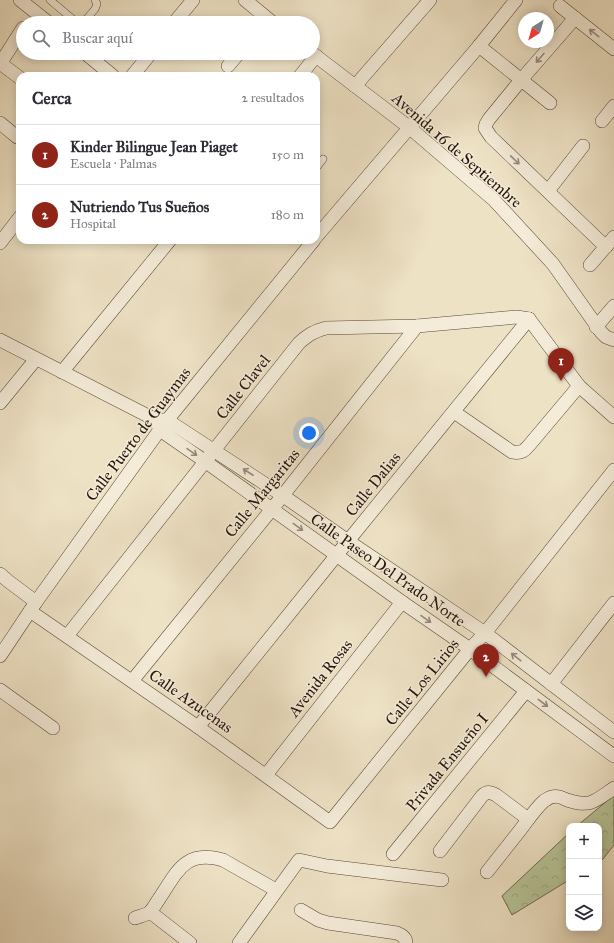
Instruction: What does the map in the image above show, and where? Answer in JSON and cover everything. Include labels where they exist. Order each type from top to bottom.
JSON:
[{"type":"street","points":[[20,0],[40,16]]},
{"type":"street","points":[[180,16],[193,0]]},
{"type":"street","points":[[245,0],[262,16]]},
{"type":"street","points":[[355,86],[430,0]]},
{"type":"street","points":[[320,232],[410,128],[516,0]]},
{"type":"street","points":[[560,6],[614,49]]},
{"type":"street","points":[[31,16],[34,11]]},
{"type":"street","points":[[575,18],[489,119],[485,128],[491,137],[548,191],[610,242],[590,265]]},
{"type":"street","points":[[16,39],[0,63],[16,75]]},
{"type":"street","points":[[479,46],[550,103]]},
{"type":"street","name":"Avenida 16 de Septiembre","points":[[320,59],[410,128],[494,200],[553,264],[596,327],[606,337],[614,340]]},
{"type":"street","points":[[94,60],[108,72]]},
{"type":"street","points":[[135,72],[145,60]]},
{"type":"street","points":[[228,66],[233,60]]},
{"type":"street","points":[[303,72],[310,60]]},
{"type":"street","points":[[602,121],[614,106]]},
{"type":"street","points":[[0,123],[16,136]]},
{"type":"street","points":[[548,191],[583,146]]},
{"type":"street","points":[[0,243],[16,222]]},
{"type":"street","points":[[62,372],[167,244]]},
{"type":"street","name":"Calle Puerto de Guaymas","points":[[0,656],[161,423],[311,244]]},
{"type":"street","points":[[596,327],[614,306]]},
{"type":"street","name":"Calle Clavel","points":[[67,636],[299,343],[316,330],[326,328],[417,326],[517,316],[529,319]]},
{"type":"street","points":[[529,319],[579,386],[614,417]]},
{"type":"street","name":"Calle Dalias","points":[[198,727],[529,319]]},
{"type":"street","name":"Calle Margaritas","points":[[132,681],[272,509],[417,326]]},
{"type":"street","points":[[0,340],[161,423]]},
{"type":"street","points":[[0,402],[36,359]]},
{"type":"street","points":[[454,412],[512,452],[525,451],[579,386]]},
{"type":"street","name":"Calle Paseo Del Prado Norte","points":[[161,423],[215,450],[282,495],[485,633],[613,730]]},
{"type":"street","name":"Calle Paseo Del Prado Norte","points":[[161,423],[206,462],[470,649],[614,756]]},
{"type":"street","name":"Calle Los Lirios","points":[[330,822],[470,649],[485,633],[614,470]]},
{"type":"street","name":"Calle Azucenas","points":[[2,582],[67,636],[266,775],[330,822]]},
{"type":"street","name":"Avenida Rosas","points":[[266,775],[402,602]]},
{"type":"street","points":[[551,684],[614,603]]},
{"type":"street","points":[[0,690],[53,728]]},
{"type":"street","name":"Privada Ensueño I","points":[[393,854],[526,691]]},
{"type":"street","points":[[487,872],[528,819],[544,801],[553,796],[557,796],[577,803],[585,804],[596,800],[614,788]]},
{"type":"street","points":[[440,851],[482,796],[488,792],[496,795],[528,819]]},
{"type":"street","points":[[135,918],[150,912],[180,868],[186,862],[193,859],[213,857],[223,860],[276,890]]},
{"type":"street","points":[[239,943],[299,860],[327,866],[442,880]]},
{"type":"street","points":[[301,910],[318,920],[328,923],[397,933],[404,938],[406,943]]},
{"type":"street","points":[[150,912],[190,943]]},
{"type":"lane","points":[[50,0],[69,16]]},
{"type":"lane","points":[[89,16],[95,10],[97,4],[95,0]]},
{"type":"lane","points":[[320,163],[323,159]]},
{"type":"green space","points":[[614,795],[614,845],[603,859],[602,823],[581,823]]},
{"type":"green space","points":[[566,836],[566,882],[512,915],[502,896]]},
{"type":"place","name":"Kinder Bilingue Jean Piaget","points":[[561,381]]},
{"type":"place","name":"Nutriendo Tus Sueños","points":[[486,677]]}]
